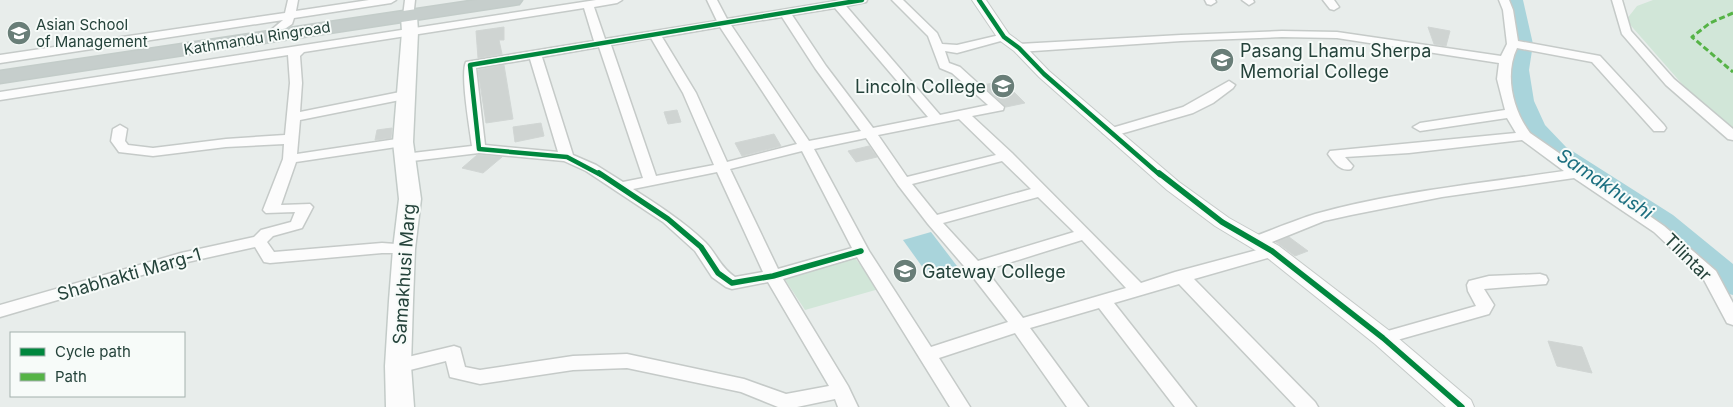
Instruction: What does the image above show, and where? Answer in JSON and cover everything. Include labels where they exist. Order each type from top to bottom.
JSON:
[{"type":"highway","name":"Kathmandu Ringroad","points":[[0,77],[513,0]]},
{"type":"main road","name":"Samakhusi Marg","points":[[400,407],[398,366],[404,249],[410,199],[404,150],[410,16]]},
{"type":"street","points":[[270,36],[288,22],[293,0]]},
{"type":"street","points":[[0,59],[50,48],[289,16],[391,0]]},
{"type":"street","points":[[0,96],[301,49],[410,16],[588,4],[617,0]]},
{"type":"street","points":[[712,0],[723,22],[778,108],[806,146],[861,251],[960,407]]},
{"type":"street","points":[[479,149],[470,65],[602,41],[655,35],[862,0]]},
{"type":"street","points":[[622,187],[723,167],[806,146],[964,115],[998,105],[956,70],[944,65],[933,35],[897,0]]},
{"type":"street","points":[[979,0],[992,21],[1012,42],[1044,74],[1110,133],[1173,186],[1222,222],[1264,246],[1383,338],[1462,407]]},
{"type":"street","points":[[1504,0],[1508,10],[1513,44],[1596,59],[1659,128]]},
{"type":"street","points":[[1617,0],[1626,32],[1670,82],[1733,136]]},
{"type":"street","points":[[588,4],[651,182]]},
{"type":"street","points":[[838,4],[937,120]]},
{"type":"street","points":[[785,12],[821,68],[903,182],[933,221],[975,268],[1078,407]]},
{"type":"street","points":[[937,47],[957,49],[1012,42],[1106,44],[1180,38],[1282,34],[1328,35],[1398,43],[1505,60]]},
{"type":"street","points":[[398,366],[454,353],[457,372],[480,378],[573,363],[627,361],[744,386],[785,402],[845,399],[773,276],[705,131],[697,107],[655,35]]},
{"type":"street","name":"Tilintar","points":[[1513,44],[1505,60],[1503,79],[1511,113],[1525,136],[1659,229],[1710,275],[1733,319]]},
{"type":"street","points":[[37,72],[50,48]]},
{"type":"street","name":"Shabhakti Marg-1","points":[[0,311],[181,258],[259,241],[267,233],[297,225],[305,207],[271,210],[290,159],[296,83],[294,55],[301,49]]},
{"type":"street","points":[[534,54],[567,157]]},
{"type":"street","points":[[1110,133],[1188,110],[1208,100],[1229,85]]},
{"type":"street","points":[[292,118],[405,95]]},
{"type":"street","points":[[1420,127],[1511,113]]},
{"type":"street","points":[[964,115],[1085,234],[1138,290]]},
{"type":"street","points":[[120,129],[118,141],[124,149],[153,152],[226,143],[291,139]]},
{"type":"street","points":[[1346,166],[1335,154],[1409,149],[1525,136]]},
{"type":"street","points":[[290,159],[404,150],[479,149],[567,157],[591,168],[622,187],[668,219],[700,247],[718,273],[732,283],[773,276],[861,251]]},
{"type":"street","points":[[903,182],[1007,156]]},
{"type":"street","points":[[928,355],[1019,325],[1181,276],[1264,246],[1320,218],[1442,193],[1577,172]]},
{"type":"street","points":[[933,221],[1042,191]]},
{"type":"street","points":[[975,268],[1085,234]]},
{"type":"street","points":[[259,241],[270,258],[382,248],[404,249]]},
{"type":"street","points":[[1181,276],[1308,407]]},
{"type":"street","points":[[1383,338],[1483,310],[1485,305],[1476,291],[1475,285],[1489,282],[1540,280]]},
{"type":"street","points":[[1103,301],[1186,407]]},
{"type":"green space","points":[[1653,0],[1733,0],[1733,129],[1690,93],[1626,20],[1637,6]]},
{"type":"green space","points":[[855,258],[879,289],[805,310],[784,278]]},
{"type":"water","points":[[931,232],[960,270],[931,279],[903,240]]},
{"type":"building","points":[[504,27],[504,40],[499,40],[502,54],[478,58],[476,31]]},
{"type":"building","points":[[1428,27],[1450,31],[1446,46],[1434,44]]},
{"type":"building","points":[[504,65],[513,119],[486,123],[478,70]]},
{"type":"building","name":"Lincoln College","points":[[1003,81],[1025,103],[1006,107],[983,85]]},
{"type":"building","points":[[677,110],[681,122],[668,124],[664,112]]},
{"type":"building","points":[[541,123],[544,136],[515,142],[513,127]]},
{"type":"building","points":[[392,128],[391,138],[375,140],[377,130]]},
{"type":"building","points":[[774,134],[781,146],[742,156],[735,143]]},
{"type":"building","points":[[869,146],[877,157],[856,162],[848,151]]},
{"type":"building","points":[[477,155],[502,157],[483,173],[462,168]]},
{"type":"building","points":[[1289,237],[1308,251],[1295,256],[1276,242]]},
{"type":"building","points":[[1548,341],[1582,347],[1592,373],[1557,366]]},
{"type":"waterway","name":"Samakhushi","points":[[1512,0],[1521,44],[1517,70],[1521,101],[1533,128],[1556,153],[1662,222],[1712,262],[1733,284]]},
{"type":"marked path","points":[[1733,13],[1710,23],[1692,37],[1733,72]]},
{"type":"cycle path","points":[[861,251],[773,276],[732,283],[718,273],[701,247],[668,219],[591,168],[567,157],[479,149],[470,65],[862,0]]},
{"type":"cycle path","points":[[979,0],[1004,37],[1019,48],[1044,74],[1173,186],[1222,222],[1272,251],[1383,338],[1462,407]]},
{"type":"place","name":"Asian School of Management","points":[[19,33]]},
{"type":"place","name":"Pasang Lhamu Sherpa Memorial College","points":[[1222,60]]},
{"type":"place","name":"Lincoln College","points":[[1003,86]]},
{"type":"place","name":"Gateway College","points":[[905,271]]}]
